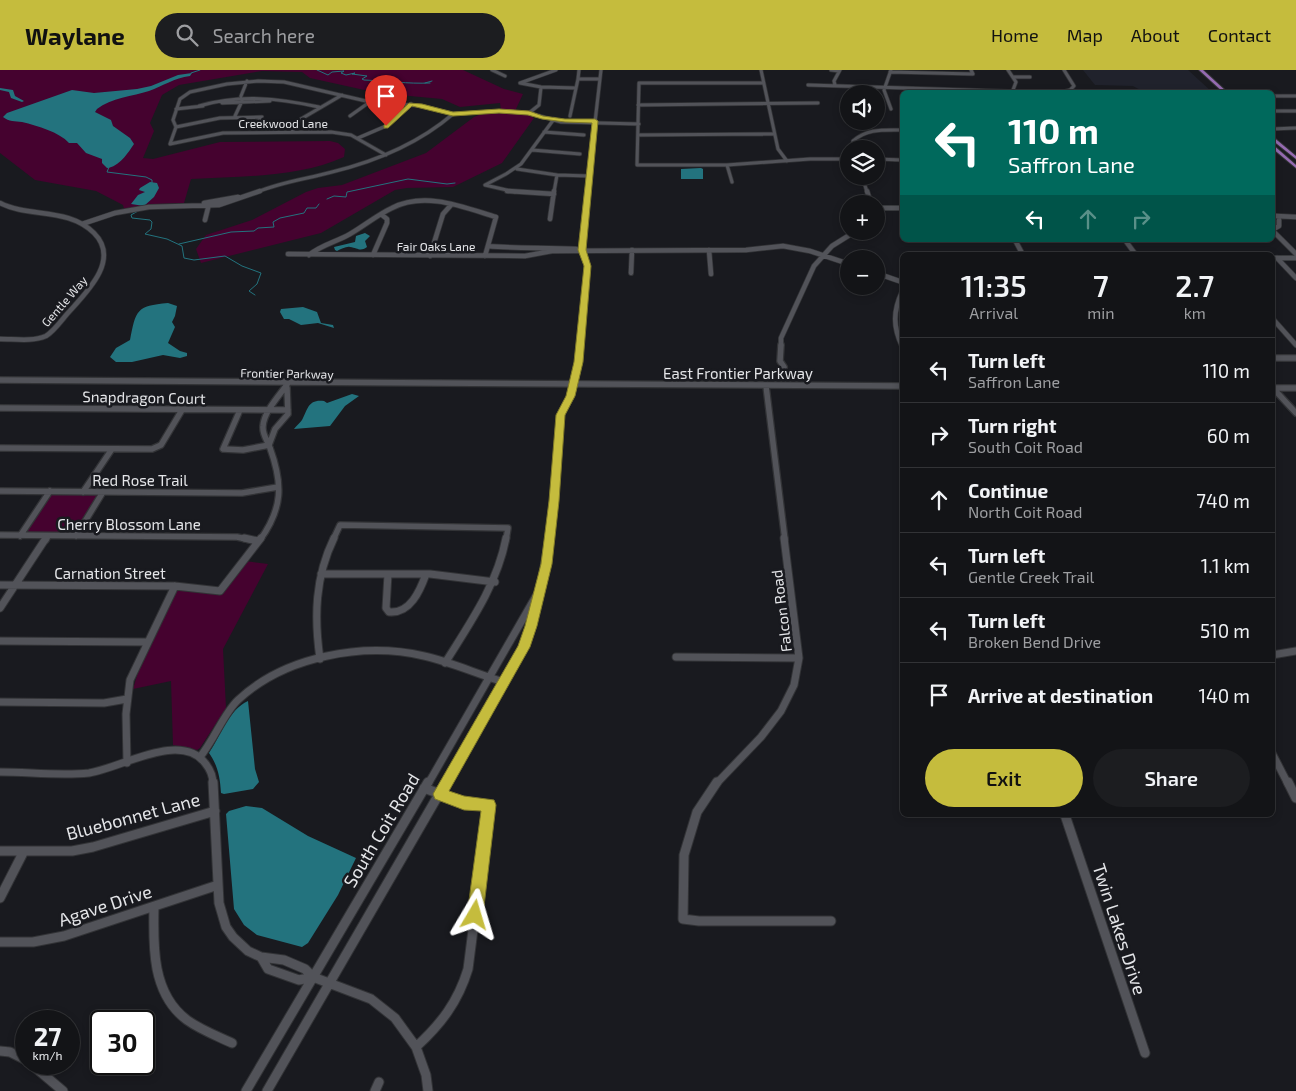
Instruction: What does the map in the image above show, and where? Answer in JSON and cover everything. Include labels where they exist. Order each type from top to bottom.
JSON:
[{"type":"main road","points":[[1201,70],[1223,90]]},
{"type":"main road","points":[[1196,72],[1216,90]]},
{"type":"main road","points":[[1208,83],[1215,83]]},
{"type":"main road","points":[[1275,140],[1296,158]]},
{"type":"main road","points":[[1275,147],[1296,167]]},
{"type":"street","points":[[492,70],[505,76]]},
{"type":"street","points":[[497,72],[504,70]]},
{"type":"street","points":[[556,70],[520,83],[541,88],[576,88]]},
{"type":"street","points":[[570,116],[579,70]]},
{"type":"street","name":"South Coit Road","points":[[267,1091],[524,647],[531,626],[549,552],[561,415],[570,396],[579,362],[588,266],[582,250],[588,176],[601,70]]},
{"type":"street","points":[[761,70],[774,134],[778,148],[787,161]]},
{"type":"street","points":[[831,70],[840,71],[834,81],[835,85]]},
{"type":"street","points":[[884,85],[890,71],[973,74],[971,70]]},
{"type":"street","points":[[885,87],[1013,90],[1016,82],[1008,70]]},
{"type":"street","points":[[1064,70],[1074,86],[1070,90]]},
{"type":"street","points":[[1013,77],[1030,77]]},
{"type":"street","points":[[578,79],[599,79]]},
{"type":"street","points":[[184,142],[172,140],[176,127],[172,120],[182,96],[202,88],[247,81],[284,82],[371,102],[411,104],[453,114],[499,111],[529,113],[553,120],[639,122]]},
{"type":"street","points":[[241,96],[247,81]]},
{"type":"street","points":[[764,83],[640,83],[637,165],[727,164],[840,159]]},
{"type":"street","points":[[808,85],[840,85]]},
{"type":"street","points":[[529,113],[538,105],[541,88]]},
{"type":"street","points":[[292,132],[301,119],[318,107],[343,95]]},
{"type":"street","points":[[176,109],[199,106],[241,96],[269,97],[318,107]]},
{"type":"street","points":[[1275,96],[1296,96]]},
{"type":"street","points":[[265,101],[269,97]]},
{"type":"street","points":[[885,98],[891,109]]},
{"type":"street","points":[[235,116],[242,101]]},
{"type":"street","points":[[216,102],[286,101]]},
{"type":"street","points":[[350,116],[371,102]]},
{"type":"street","points":[[358,138],[386,126],[411,104]]},
{"type":"street","points":[[638,105],[818,104]]},
{"type":"street","points":[[1275,111],[1296,111]]},
{"type":"street","points":[[82,224],[115,213],[144,207],[193,206],[236,201],[284,183],[341,170],[386,155],[419,139],[453,114]]},
{"type":"street","points":[[176,127],[235,116],[262,117],[253,127]]},
{"type":"street","points":[[553,120],[517,169],[485,185],[496,189],[523,193],[554,194]]},
{"type":"street","points":[[1275,128],[1296,128]]},
{"type":"street","points":[[854,140],[862,133],[878,130],[899,130]]},
{"type":"street","name":"Creekwood Lane","points":[[172,140],[170,144],[176,144],[223,133],[336,132],[358,138],[386,155]]},
{"type":"street","points":[[544,132],[584,135]]},
{"type":"street","points":[[638,135],[774,134]]},
{"type":"street","points":[[532,150],[580,154]]},
{"type":"street","points":[[885,159],[900,160]]},
{"type":"street","points":[[727,164],[732,182]]},
{"type":"street","points":[[517,169],[557,175],[588,176]]},
{"type":"street","points":[[550,219],[557,175]]},
{"type":"street","points":[[218,193],[219,200]]},
{"type":"street","points":[[209,204],[219,200],[256,193]]},
{"type":"street","points":[[309,255],[314,250],[336,242],[406,202],[417,200],[451,205],[496,216],[485,256]]},
{"type":"street","name":"Gentle Way","points":[[0,203],[16,209],[61,216],[82,224],[96,232],[105,252],[101,269],[95,280],[45,338],[0,339]]},
{"type":"street","points":[[205,220],[209,204]]},
{"type":"street","points":[[430,256],[443,214],[451,205]]},
{"type":"street","points":[[885,208],[900,208]]},
{"type":"street","points":[[373,256],[386,223],[387,218],[382,215]]},
{"type":"street","points":[[1275,228],[1279,226],[1276,217],[1295,218]]},
{"type":"street","points":[[1275,233],[1296,254]]},
{"type":"street","points":[[784,367],[780,361],[783,332],[814,266],[832,246],[842,240]]},
{"type":"street","name":"Fair Oaks Lane","points":[[488,246],[558,250],[746,250],[783,246],[802,248],[840,261]]},
{"type":"street","points":[[531,248],[536,255]]},
{"type":"street","name":"Fair Oaks Lane","points":[[288,254],[485,256],[536,255],[558,250]]},
{"type":"street","points":[[631,273],[632,250]]},
{"type":"street","points":[[708,250],[711,274]]},
{"type":"street","points":[[1275,258],[1296,258]]},
{"type":"street","points":[[1275,259],[1296,278]]},
{"type":"street","points":[[885,276],[900,281]]},
{"type":"street","points":[[900,296],[896,305],[894,326],[900,341]]},
{"type":"street","points":[[896,305],[900,306]]},
{"type":"street","points":[[1275,322],[1296,345]]},
{"type":"street","points":[[1275,358],[1296,358]]},
{"type":"street","name":"Frontier Parkway","points":[[0,380],[573,386]]},
{"type":"street","points":[[270,445],[276,429],[288,414],[286,396],[288,383]]},
{"type":"street","points":[[258,541],[276,514],[280,503],[270,445],[265,437],[263,425],[288,383]]},
{"type":"street","name":"East Frontier Parkway","points":[[573,386],[900,386]]},
{"type":"street","name":"Falcon Road","points":[[766,386],[799,658],[794,685],[782,711],[761,737],[717,782],[697,812],[684,855],[683,919],[699,921],[831,921]]},
{"type":"street","points":[[1275,388],[1296,388]]},
{"type":"street","points":[[1275,390],[1296,413]]},
{"type":"street","name":"Snapdragon Court","points":[[0,408],[288,410]]},
{"type":"street","points":[[0,448],[152,449],[158,447],[182,410]]},
{"type":"street","points":[[240,410],[223,449],[243,450],[270,445]]},
{"type":"street","points":[[82,492],[112,449]]},
{"type":"street","name":"Red Rose Trail","points":[[0,491],[249,493],[278,487]]},
{"type":"street","points":[[20,536],[50,491]]},
{"type":"street","points":[[76,536],[104,492]]},
{"type":"street","points":[[320,659],[314,607],[321,574],[340,526],[508,528],[504,554],[495,582],[445,662]]},
{"type":"street","name":"Cherry Blossom Lane","points":[[0,536],[237,537],[258,541]]},
{"type":"street","points":[[0,608],[48,536]]},
{"type":"street","name":"Carnation Street","points":[[0,585],[175,586],[220,591],[258,541]]},
{"type":"street","points":[[321,574],[426,574],[476,578],[495,582]]},
{"type":"street","points":[[388,574],[386,608],[389,612],[396,614],[404,611],[423,583],[426,574]]},
{"type":"street","name":"South Coit Road","points":[[246,1091],[490,678],[532,604],[540,585]]},
{"type":"street","points":[[127,762],[127,699],[130,680],[175,586]]},
{"type":"street","points":[[0,640],[148,642]]},
{"type":"street","points":[[1275,654],[1296,651]]},
{"type":"street","points":[[200,757],[214,741],[236,702],[256,686],[279,673],[320,659],[353,654],[390,652],[423,656],[504,682]]},
{"type":"street","points":[[676,657],[799,658]]},
{"type":"street","points":[[0,702],[104,703],[127,699]]},
{"type":"street","points":[[0,772],[89,772],[169,750],[186,750],[200,757],[208,765],[212,777],[219,903],[226,927],[239,944],[261,957],[284,960],[305,969],[313,977],[371,999],[395,1018],[416,1047],[426,1075],[428,1091]]},
{"type":"street","points":[[1275,759],[1296,798]]},
{"type":"street","points":[[416,1047],[441,1023],[464,986],[468,969],[489,805],[464,803],[424,788]]},
{"type":"street","name":"Bluebonnet Lane","points":[[0,851],[72,852],[215,810]]},
{"type":"street","name":"Twin Lakes Drive","points":[[1066,817],[1144,1053]]},
{"type":"street","points":[[0,898],[24,851]]},
{"type":"street","name":"Agave Drive","points":[[0,942],[33,942],[64,936],[218,885]]},
{"type":"street","points":[[154,907],[153,951],[159,980],[170,1003],[189,1021],[232,1043]]},
{"type":"street","points":[[261,957],[268,969],[299,980],[313,977]]},
{"type":"street","points":[[0,1051],[15,1054]]},
{"type":"street","points":[[44,1075],[63,1091]]},
{"type":"shaded area","points":[[0,70],[463,70],[504,89],[523,94],[515,111],[501,110],[500,103],[460,107],[442,99],[378,93],[310,78],[302,72],[262,71],[179,85],[162,95],[150,123],[154,131],[143,158],[153,159],[220,142],[330,141],[338,143],[345,149],[344,157],[307,169],[269,175],[191,179],[184,203],[156,204],[124,209],[123,205],[96,191],[35,180],[0,153]]},
{"type":"shaded area","points":[[1083,70],[1188,70],[1210,90],[1140,90],[1133,86],[1095,85]]},
{"type":"shaded area","points":[[499,112],[528,114],[534,118],[502,163],[453,187],[395,190],[321,233],[201,263],[196,249],[206,235],[252,220],[306,192],[318,188],[342,185],[426,153],[474,117]]},
{"type":"shaded area","points":[[56,493],[99,495],[74,533],[26,533],[51,495]]},
{"type":"shaded area","points":[[245,561],[268,564],[223,649],[226,708],[200,748],[197,750],[173,745],[171,681],[133,689],[141,662],[175,591],[182,589],[221,595]]},
{"type":"water","points":[[192,73],[190,76],[174,80],[149,91],[109,102],[97,109],[95,112],[111,120],[113,126],[130,138],[134,144],[123,159],[107,168],[102,163],[102,159],[86,153],[77,143],[69,143],[54,133],[22,122],[10,121],[3,117],[7,113],[72,90],[94,93],[137,89],[151,86],[178,75]]},
{"type":"water","points":[[681,169],[703,169],[703,179],[681,179]]},
{"type":"water","points":[[150,182],[157,183],[159,188],[154,197],[144,206],[131,204],[138,195],[145,192],[139,190],[140,188]]},
{"type":"water","points":[[365,233],[370,236],[365,241],[367,247],[361,249],[349,247],[335,250],[334,247],[355,242],[356,236]]},
{"type":"water","points":[[168,303],[177,306],[172,322],[175,327],[168,343],[187,353],[187,356],[180,358],[163,355],[132,362],[116,362],[110,357],[116,348],[130,340],[134,322],[139,311],[149,306]]},
{"type":"water","points":[[303,307],[317,312],[321,323],[333,325],[334,328],[318,323],[301,325],[289,319],[284,319],[280,312],[281,309]]},
{"type":"water","points":[[352,394],[359,396],[345,406],[330,426],[294,429],[312,403],[324,401],[327,403]]},
{"type":"water","points":[[248,701],[255,769],[259,782],[253,789],[224,794],[221,793],[215,762],[209,753],[235,710]]},
{"type":"water","points":[[246,806],[262,808],[308,836],[356,858],[338,895],[308,943],[302,947],[257,935],[244,925],[234,909],[226,814],[229,811]]},
{"type":"waterway","points":[[191,73],[200,70]]},
{"type":"waterway","points":[[317,70],[328,75],[332,72],[344,71],[341,73],[346,75],[355,73],[352,74],[367,76],[362,79],[364,80],[425,83]]},
{"type":"waterway","points":[[425,83],[432,81]]},
{"type":"waterway","points":[[425,83],[430,83]]},
{"type":"waterway","points":[[0,89],[11,91],[13,97],[22,101]]},
{"type":"waterway","points":[[109,167],[107,172],[146,177],[152,180],[152,183]]},
{"type":"waterway","points":[[327,199],[334,196],[346,197],[347,192],[408,179],[447,184],[455,183]]},
{"type":"waterway","points":[[179,244],[231,232],[254,231],[258,228],[274,227],[273,222],[280,218],[304,213],[307,208],[316,208],[319,204]]},
{"type":"waterway","points":[[138,211],[131,215],[132,218],[150,220],[152,222],[151,229],[145,234],[167,239],[182,246],[184,258],[194,260],[225,256],[242,266],[261,273],[257,284],[249,291],[255,295]]},
{"type":"route","points":[[386,126],[411,104],[462,115],[499,111],[529,113],[565,121],[595,121],[582,250],[588,266],[579,362],[570,396],[561,415],[549,552],[537,605],[524,647],[440,794],[464,803],[489,805],[475,915]]}]
